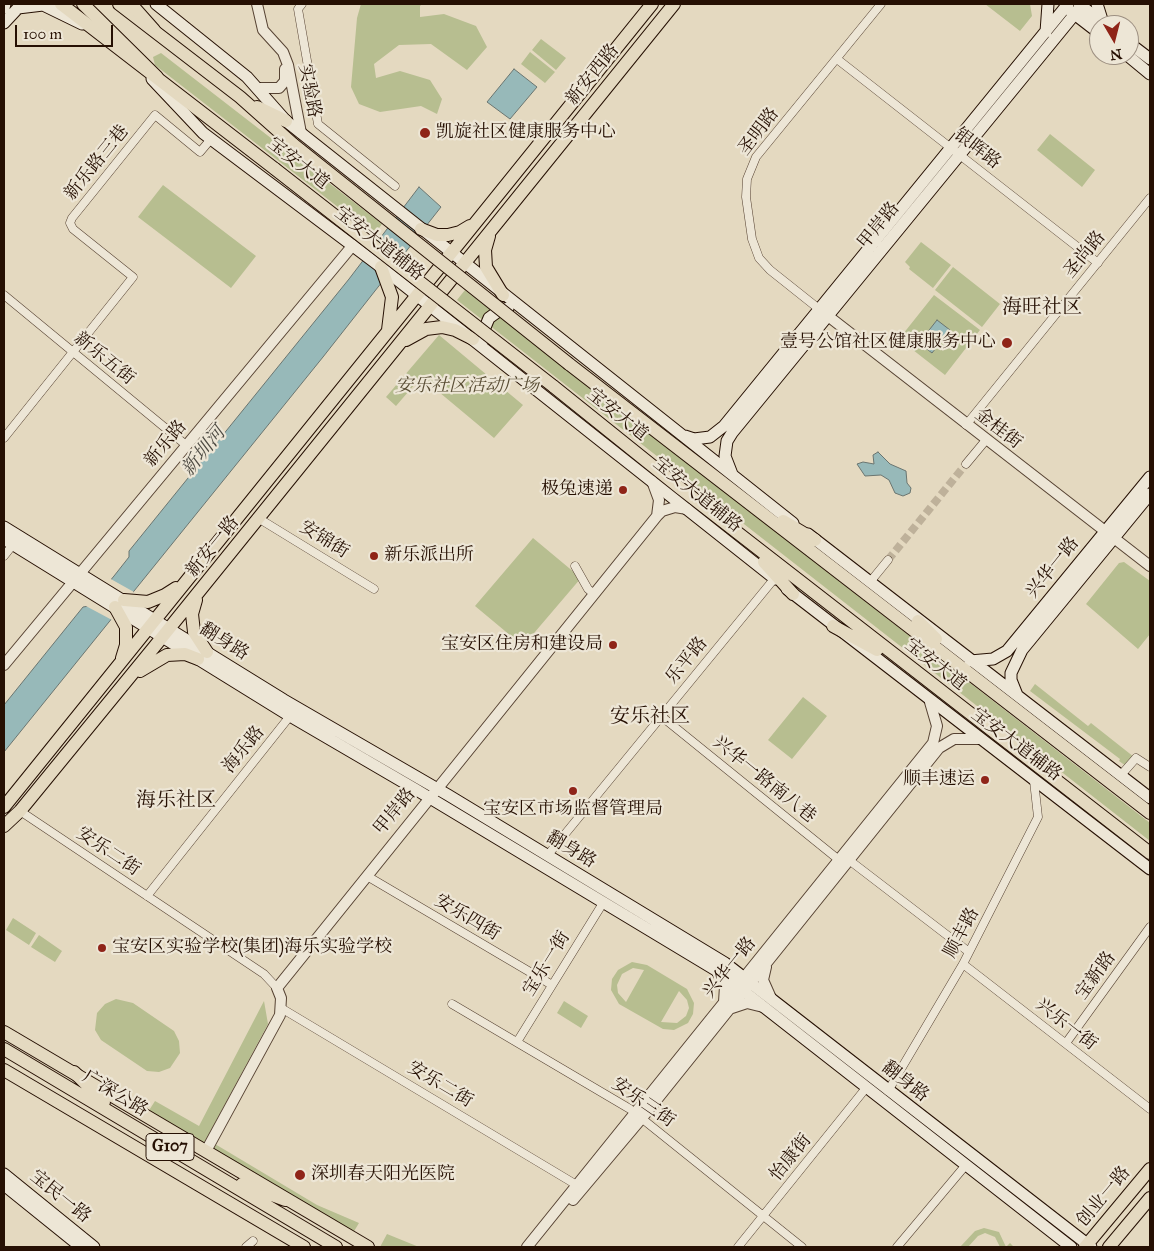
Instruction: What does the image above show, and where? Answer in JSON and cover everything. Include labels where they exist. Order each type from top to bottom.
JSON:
[{"type":"main road","points":[[4,8],[5,4]]},
{"type":"main road","points":[[4,23],[18,8],[42,4],[98,32]]},
{"type":"main road","name":"宝安大道","points":[[61,4],[553,386],[938,690],[1150,853]]},
{"type":"main road","points":[[84,4],[157,77]]},
{"type":"main road","name":"宝安大道","points":[[119,4],[240,97],[294,145],[570,364],[734,491],[968,665],[1150,813]]},
{"type":"main road","points":[[131,4],[154,30]]},
{"type":"main road","name":"宝安大道辅路","points":[[156,4],[259,88],[286,121],[503,295],[918,621]]},
{"type":"main road","name":"新安西路","points":[[433,276],[652,4]]},
{"type":"main road","name":"新安西路","points":[[445,286],[674,4]]},
{"type":"main road","points":[[1046,32],[1048,4]]},
{"type":"main road","points":[[1073,6],[1089,19]]},
{"type":"main road","name":"甲岸路","points":[[734,477],[724,456],[727,441],[793,350],[955,151],[1046,32],[1073,6]]},
{"type":"main road","name":"甲岸路","points":[[955,151],[1057,35],[1073,6]]},
{"type":"main road","points":[[1057,35],[1062,30],[1074,26],[1089,27]]},
{"type":"main road","points":[[1145,59],[1150,74]]},
{"type":"main road","name":"宝安大道辅路","points":[[138,64],[191,122],[211,139],[381,267]]},
{"type":"main road","points":[[240,97],[286,121]]},
{"type":"main road","points":[[425,232],[437,235],[454,234],[466,229],[483,215]]},
{"type":"main road","points":[[496,223],[488,238],[485,261],[489,272],[503,295]]},
{"type":"main road","points":[[381,267],[392,280],[392,304],[388,333]]},
{"type":"main road","name":"新安一路","points":[[5,805],[433,276]]},
{"type":"main road","name":"宝安大道辅路","points":[[392,280],[430,305],[930,702],[1150,869]]},
{"type":"main road","name":"新安一路","points":[[4,826],[20,811],[445,286]]},
{"type":"main road","points":[[489,352],[484,338],[484,330],[489,318],[500,310],[520,308]]},
{"type":"main road","points":[[398,346],[420,332],[436,328],[455,330],[473,339]]},
{"type":"main road","name":"甲岸路","points":[[681,435],[703,438],[717,432],[793,350]]},
{"type":"main road","name":"兴华一路","points":[[1017,697],[1011,680],[1016,658],[1110,534],[1150,477]]},
{"type":"main road","points":[[734,491],[815,540]]},
{"type":"main road","name":"兴华一路","points":[[968,665],[993,659],[1007,651],[1110,534],[1150,494]]},
{"type":"main road","points":[[715,515],[774,571],[793,594]]},
{"type":"main road","points":[[4,527],[12,540],[80,579],[132,612]]},
{"type":"main road","points":[[132,612],[166,596],[189,577]]},
{"type":"main road","points":[[126,681],[149,664],[167,655],[203,655],[192,623],[194,602],[202,588]]},
{"type":"main road","points":[[119,603],[132,612]]},
{"type":"main road","points":[[120,664],[126,645],[132,612]]},
{"type":"main road","name":"翻身路","points":[[132,612],[203,655],[284,700],[434,793],[603,902],[715,964]]},
{"type":"main road","points":[[918,621],[968,665],[1017,697],[1150,798]]},
{"type":"main road","points":[[833,626],[870,646],[938,690]]},
{"type":"main road","name":"翻身路","points":[[203,655],[290,716],[547,856],[715,964],[888,1091],[1088,1246]]},
{"type":"main road","points":[[4,835],[20,811]]},
{"type":"main road","name":"翻身路","points":[[770,1005],[866,1088],[1071,1247]]},
{"type":"main road","points":[[4,1032],[74,1072],[285,1200],[368,1247]]},
{"type":"main road","name":"广深公路","points":[[4,1049],[336,1247]]},
{"type":"main road","name":"广深公路","points":[[4,1070],[304,1247]]},
{"type":"main road","points":[[74,1072],[116,1115]]},
{"type":"main road","name":"创业一路","points":[[1088,1246],[1150,1169]]},
{"type":"main road","name":"宝民一路","points":[[4,1174],[94,1247]]},
{"type":"main road","points":[[215,1174],[285,1200]]},
{"type":"main road","name":"宝民一路","points":[[4,1185],[81,1247]]},
{"type":"main road","name":"创业一路","points":[[1109,1247],[1150,1198]]},
{"type":"main road","points":[[275,1230],[292,1247]]},
{"type":"street","name":"实验路","points":[[251,4],[258,34],[280,57],[286,74],[285,81],[279,88],[259,88]]},
{"type":"street","name":"实验路","points":[[257,4],[263,30],[283,52],[288,65],[301,133]]},
{"type":"street","points":[[302,4],[298,9],[318,124],[394,186]]},
{"type":"street","name":"圣明路","points":[[824,312],[770,270],[759,258],[752,240],[746,185],[750,168],[756,158],[882,4]]},
{"type":"street","name":"银晖路","points":[[837,59],[1098,263]]},
{"type":"street","name":"新乐路三巷","points":[[72,352],[133,277],[73,229],[70,223],[72,218],[155,115],[200,152],[211,139]]},
{"type":"street","name":"圣尚路","points":[[966,425],[1150,198]]},
{"type":"street","name":"新乐路","points":[[4,665],[80,579],[186,445],[353,245]]},
{"type":"street","name":"新乐五街","points":[[4,295],[186,445]]},
{"type":"street","name":"金桂街","points":[[824,312],[966,425],[1150,566]]},
{"type":"street","points":[[4,438],[72,352]]},
{"type":"street","points":[[966,464],[986,440]]},
{"type":"street","points":[[652,481],[659,500],[657,516]]},
{"type":"street","points":[[657,516],[662,511],[675,507],[687,509]]},
{"type":"street","name":"甲岸路","points":[[277,988],[657,516]]},
{"type":"street","name":"安锦街","points":[[258,518],[374,589]]},
{"type":"street","points":[[4,556],[12,540]]},
{"type":"street","points":[[870,582],[888,560]]},
{"type":"street","points":[[575,566],[588,589],[594,594]]},
{"type":"street","name":"乐平路","points":[[547,856],[774,579]]},
{"type":"street","name":"兴华一路","points":[[527,1247],[724,1016],[744,985],[844,860],[933,743],[937,726],[930,702]]},
{"type":"street","name":"海乐路","points":[[147,896],[290,716]]},
{"type":"street","name":"兴华一路南八巷","points":[[661,716],[844,860],[969,952]]},
{"type":"street","name":"兴华一路","points":[[844,860],[939,748],[954,739],[980,739]]},
{"type":"street","points":[[1121,775],[1136,758],[1150,767]]},
{"type":"street","name":"顺丰路","points":[[888,1091],[963,964],[1038,818],[1034,781]]},
{"type":"street","name":"安乐二街","points":[[20,811],[264,974],[277,988]]},
{"type":"street","name":"安乐四街","points":[[367,876],[552,985]]},
{"type":"street","name":"宝乐一街","points":[[516,1042],[603,902]]},
{"type":"street","name":"宝新路","points":[[1066,1044],[1150,927]]},
{"type":"street","points":[[715,964],[745,967],[767,956]]},
{"type":"street","points":[[724,1016],[736,1006],[746,1003],[770,1005],[763,980],[767,956]]},
{"type":"street","points":[[715,964],[725,986],[723,1005]]},
{"type":"street","name":"兴乐一街","points":[[963,964],[1150,1109]]},
{"type":"street","name":"兴华一路","points":[[639,1116],[723,1005],[744,985]]},
{"type":"street","points":[[206,1151],[280,1015],[281,1008],[277,988]]},
{"type":"street","name":"安乐三街","points":[[452,1004],[639,1116],[802,1247]]},
{"type":"street","name":"安乐二街","points":[[281,1008],[580,1187]]},
{"type":"street","name":"怡康街","points":[[738,1247],[866,1088]]},
{"type":"street","points":[[898,1247],[965,1166]]},
{"type":"street","name":"兴华一路","points":[[534,1247],[580,1187]]},
{"type":"street","points":[[246,1247],[252,1241]]},
{"type":"green space","points":[[361,4],[422,4],[420,6],[420,17],[444,14],[476,26],[487,47],[467,70],[431,44],[399,45],[374,64],[376,78],[400,71],[430,80],[442,99],[437,114],[421,106],[380,112],[359,104],[351,87],[357,18]]},
{"type":"green space","points":[[985,4],[1030,4],[1032,16],[1020,31]]},
{"type":"green space","points":[[541,39],[566,58],[556,70],[532,50]]},
{"type":"green space","points":[[530,52],[555,72],[545,83],[521,64]]},
{"type":"green space","points":[[161,53],[382,224],[374,235],[155,65],[153,57]]},
{"type":"green space","points":[[1050,134],[1095,170],[1082,187],[1037,150]]},
{"type":"green space","points":[[163,185],[256,256],[231,288],[138,217]]},
{"type":"green space","points":[[921,242],[951,265],[933,288],[909,269],[910,267],[905,262]]},
{"type":"green space","points":[[953,267],[1000,304],[982,327],[935,290]]},
{"type":"green space","points":[[465,290],[1150,823],[1150,841],[457,300]]},
{"type":"green space","points":[[934,295],[980,330],[945,375],[899,339]]},
{"type":"green space","name":"安乐社区活动广场","points":[[439,335],[523,405],[494,438],[421,377],[396,406],[386,397]]},
{"type":"green space","points":[[533,538],[581,578],[523,646],[475,606]]},
{"type":"green space","points":[[1124,562],[1150,581],[1150,634],[1138,649],[1086,604],[1119,563]]},
{"type":"green space","points":[[1035,684],[1088,726],[1091,723],[1134,757],[1126,766],[1119,761],[1120,759],[1030,691]]},
{"type":"green space","points":[[803,697],[827,716],[792,759],[768,740]]},
{"type":"green space","points":[[13,918],[36,933],[29,945],[6,930]]},
{"type":"green space","points":[[39,935],[62,951],[55,962],[31,947]]},
{"type":"green space","points":[[632,962],[647,965],[687,989],[694,1003],[693,1014],[688,1023],[674,1030],[663,1029],[619,1004],[611,990],[612,979],[618,970]],"holes":[[[633,968],[644,970],[626,1002],[618,993],[617,985],[622,974]],[[679,991],[687,1000],[689,1008],[686,1016],[677,1023],[661,1022]]]},
{"type":"green space","points":[[116,999],[133,1003],[174,1031],[179,1041],[180,1053],[170,1068],[159,1072],[147,1071],[101,1040],[95,1030],[97,1013],[105,1004]]},
{"type":"green space","points":[[264,1001],[268,1024],[203,1145],[148,1112],[155,1101],[199,1126]]},
{"type":"green space","points":[[564,1001],[588,1016],[581,1028],[557,1013]]},
{"type":"green space","points":[[215,1144],[317,1205],[359,1223],[353,1233],[211,1150]]},
{"type":"green space","points":[[984,1228],[999,1232],[1006,1247],[1000,1247],[995,1237],[985,1233],[978,1236],[968,1247],[960,1247],[975,1231]]},
{"type":"green space","points":[[387,1234],[419,1247],[380,1247]]},
{"type":"water","points":[[514,69],[537,87],[510,119],[487,102]]},
{"type":"water","points":[[419,187],[441,207],[323,357],[4,752],[4,705],[83,607],[89,606],[114,576],[129,557],[129,551],[349,279]]},
{"type":"water","points":[[937,320],[950,330],[932,353],[919,343]]},
{"type":"water","points":[[878,452],[890,464],[906,471],[907,483],[911,488],[910,493],[903,496],[895,493],[889,480],[881,475],[865,476],[857,464],[863,462],[874,464],[873,455]]},
{"type":"pier","points":[[109,578],[134,592],[112,620],[84,605],[88,604]]},
{"type":"tunnel","points":[[888,560],[966,464]]},
{"type":"place","name":"凯旋社区健康服务中心","points":[[425,133]]},
{"type":"place","name":"壹号公馆社区健康服务中心","points":[[1007,343]]},
{"type":"place","name":"极兔速递","points":[[623,490]]},
{"type":"place","name":"新乐派出所","points":[[374,556]]},
{"type":"place","name":"宝安区住房和建设局","points":[[613,645]]},
{"type":"place","name":"顺丰速运","points":[[985,780]]},
{"type":"place","name":"宝安区市场监督管理局","points":[[573,791]]},
{"type":"place","name":"宝安区实验学校(集团)海乐实验学校","points":[[102,948]]},
{"type":"place","name":"深圳春天阳光医院","points":[[300,1175]]},
{"type":"district","name":"海旺社区","points":[[1042,308]]},
{"type":"district","name":"安乐社区","points":[[650,717]]},
{"type":"district","name":"海乐社区","points":[[176,801]]},
{"type":"water label","name":"新圳河","points":[[204,452]]}]
